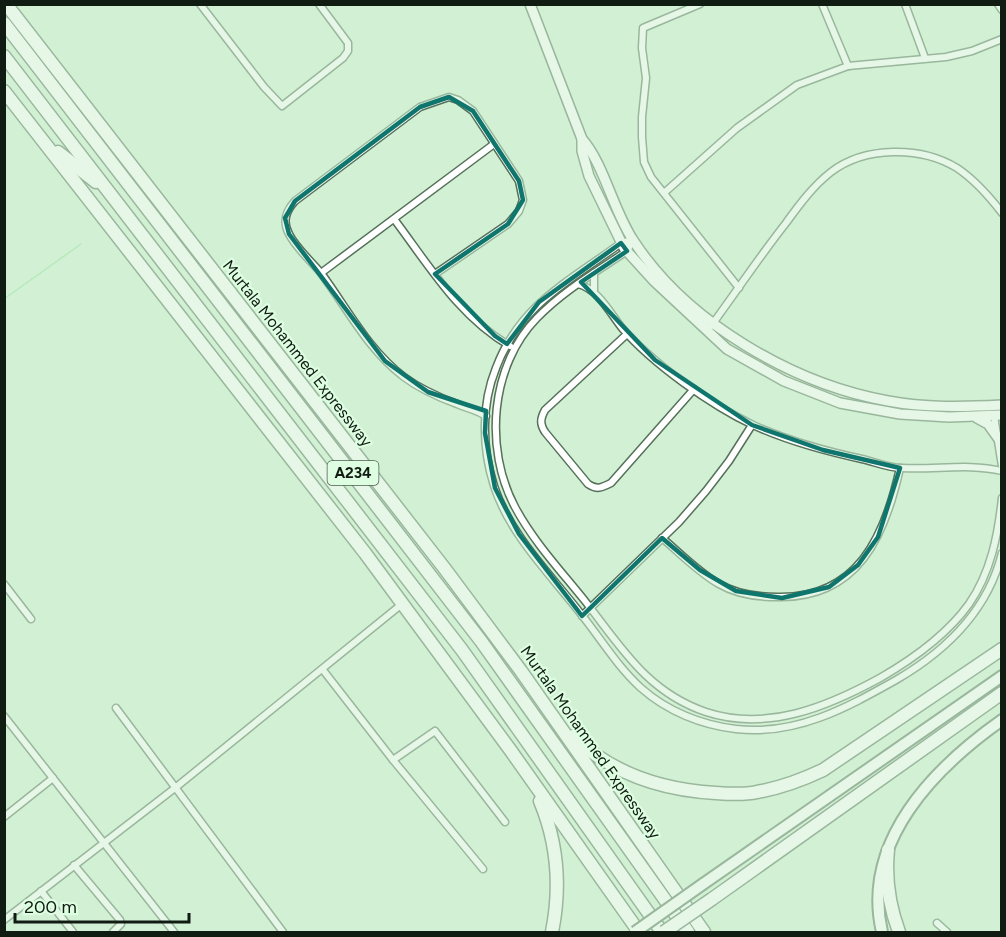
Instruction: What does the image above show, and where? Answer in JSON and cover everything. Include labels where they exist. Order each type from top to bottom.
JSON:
[{"type":"highway","name":"Murtala Mohammed Expressway","points":[[6,4],[445,569],[521,671],[704,933]]},
{"type":"highway","name":"Murtala Mohammed Expressway","points":[[4,23],[482,641],[688,933]]},
{"type":"highway","name":"A234","points":[[4,57],[468,659],[663,933]]},
{"type":"highway","points":[[4,91],[365,553],[511,751],[637,933]]},
{"type":"highway","points":[[79,118],[135,169]]},
{"type":"highway","points":[[42,140],[110,193]]},
{"type":"highway","points":[[521,671],[574,738],[591,753],[617,769],[678,790],[755,793],[802,780],[823,770],[1002,649]]},
{"type":"highway","points":[[663,933],[1002,693]]},
{"type":"highway","points":[[511,751],[539,799],[553,839],[558,881],[552,933]]},
{"type":"highway","points":[[888,850],[887,880],[899,933]]},
{"type":"highway","points":[[694,918],[709,933]]},
{"type":"main road","points":[[637,933],[703,884],[1002,676]]},
{"type":"main road","points":[[882,933],[878,906],[879,883],[888,850],[903,817],[928,783],[963,749],[1002,720]]},
{"type":"street","points":[[200,4],[264,87],[282,106],[319,78],[348,51],[348,44],[319,4]]},
{"type":"street","points":[[530,4],[582,139],[595,158],[617,212],[633,240],[657,271],[684,298],[713,323],[768,359],[834,387],[909,405],[984,406],[1000,413]]},
{"type":"street","points":[[700,4],[643,28],[646,78],[642,117],[644,162],[651,177],[740,288]]},
{"type":"street","points":[[822,4],[848,66]]},
{"type":"street","points":[[905,4],[925,58]]},
{"type":"street","points":[[998,4],[1002,10]]},
{"type":"street","points":[[664,193],[737,128],[797,85],[848,66],[946,57],[1002,39]]},
{"type":"street","points":[[435,274],[508,224],[519,211],[523,200],[519,181],[473,111],[458,100],[449,97],[420,107],[295,201],[287,210],[285,218],[289,234],[321,273],[385,361],[404,377],[428,392],[475,409],[486,416]]},
{"type":"street","points":[[582,139],[582,152],[589,176],[624,247],[654,281],[728,349],[784,381],[840,403],[900,414],[974,417],[1000,413]]},
{"type":"street","points":[[321,273],[494,144]]},
{"type":"street","points":[[707,332],[807,195],[832,171],[856,160],[878,153],[917,153],[956,168],[988,195],[1002,213]]},
{"type":"street","points":[[394,219],[453,297],[471,316],[508,345],[516,348]]},
{"type":"street","points":[[633,240],[537,318],[523,336],[503,380],[497,406],[495,434],[505,483],[515,507],[531,532],[618,646],[644,675],[659,687],[704,711],[725,717],[756,719],[811,711],[838,700],[913,658],[969,604],[991,558],[998,534],[1002,498]]},
{"type":"street","points":[[624,247],[539,302],[525,318],[496,365],[486,405],[485,433],[488,463],[495,488],[519,534],[617,664],[642,688],[682,715],[734,729],[759,731],[820,718],[841,710],[918,667],[961,630],[976,610],[993,578],[1001,554]]},
{"type":"street","points":[[594,273],[594,292]]},
{"type":"street","points":[[578,284],[594,292],[627,333],[655,360],[693,389],[752,425],[783,438],[823,450],[900,468],[986,468],[1002,471]]},
{"type":"street","points":[[627,333],[545,410],[541,417],[544,432],[588,484],[600,488],[611,483],[693,389]]},
{"type":"street","points":[[475,409],[486,405]]},
{"type":"street","points":[[1000,413],[998,438],[1002,466]]},
{"type":"street","points":[[974,417],[988,424],[998,438]]},
{"type":"street","points":[[582,616],[680,522],[729,461],[752,425]]},
{"type":"street","points":[[986,468],[1001,458]]},
{"type":"street","points":[[662,538],[720,585],[736,591],[773,597],[803,597],[814,594],[847,576],[868,553],[878,537],[892,502],[900,468]]},
{"type":"street","points":[[4,584],[31,619]]},
{"type":"street","points":[[4,920],[175,788],[402,604]]},
{"type":"street","points":[[322,670],[483,869]]},
{"type":"street","points":[[116,708],[283,933]]},
{"type":"street","points":[[4,716],[105,842],[174,933]]},
{"type":"street","points":[[393,760],[432,732],[439,733],[505,822]]},
{"type":"street","points":[[4,817],[53,778]]},
{"type":"street","points":[[75,865],[120,920],[121,924],[113,933]]},
{"type":"street","points":[[41,891],[73,933]]},
{"type":"street","points":[[937,923],[947,933]]},
{"type":"highlighted area","points":[[449,97],[473,111],[519,181],[523,200],[508,224],[435,274],[495,336],[507,344],[539,302],[621,243],[627,251],[581,282],[655,360],[752,425],[823,450],[900,468],[878,537],[858,565],[829,587],[782,598],[736,591],[700,570],[662,538],[582,616],[519,534],[495,488],[485,433],[486,411],[428,392],[385,361],[289,234],[285,218],[295,201],[420,107]]},
{"type":"waterway","points":[[4,299],[81,244]]}]
